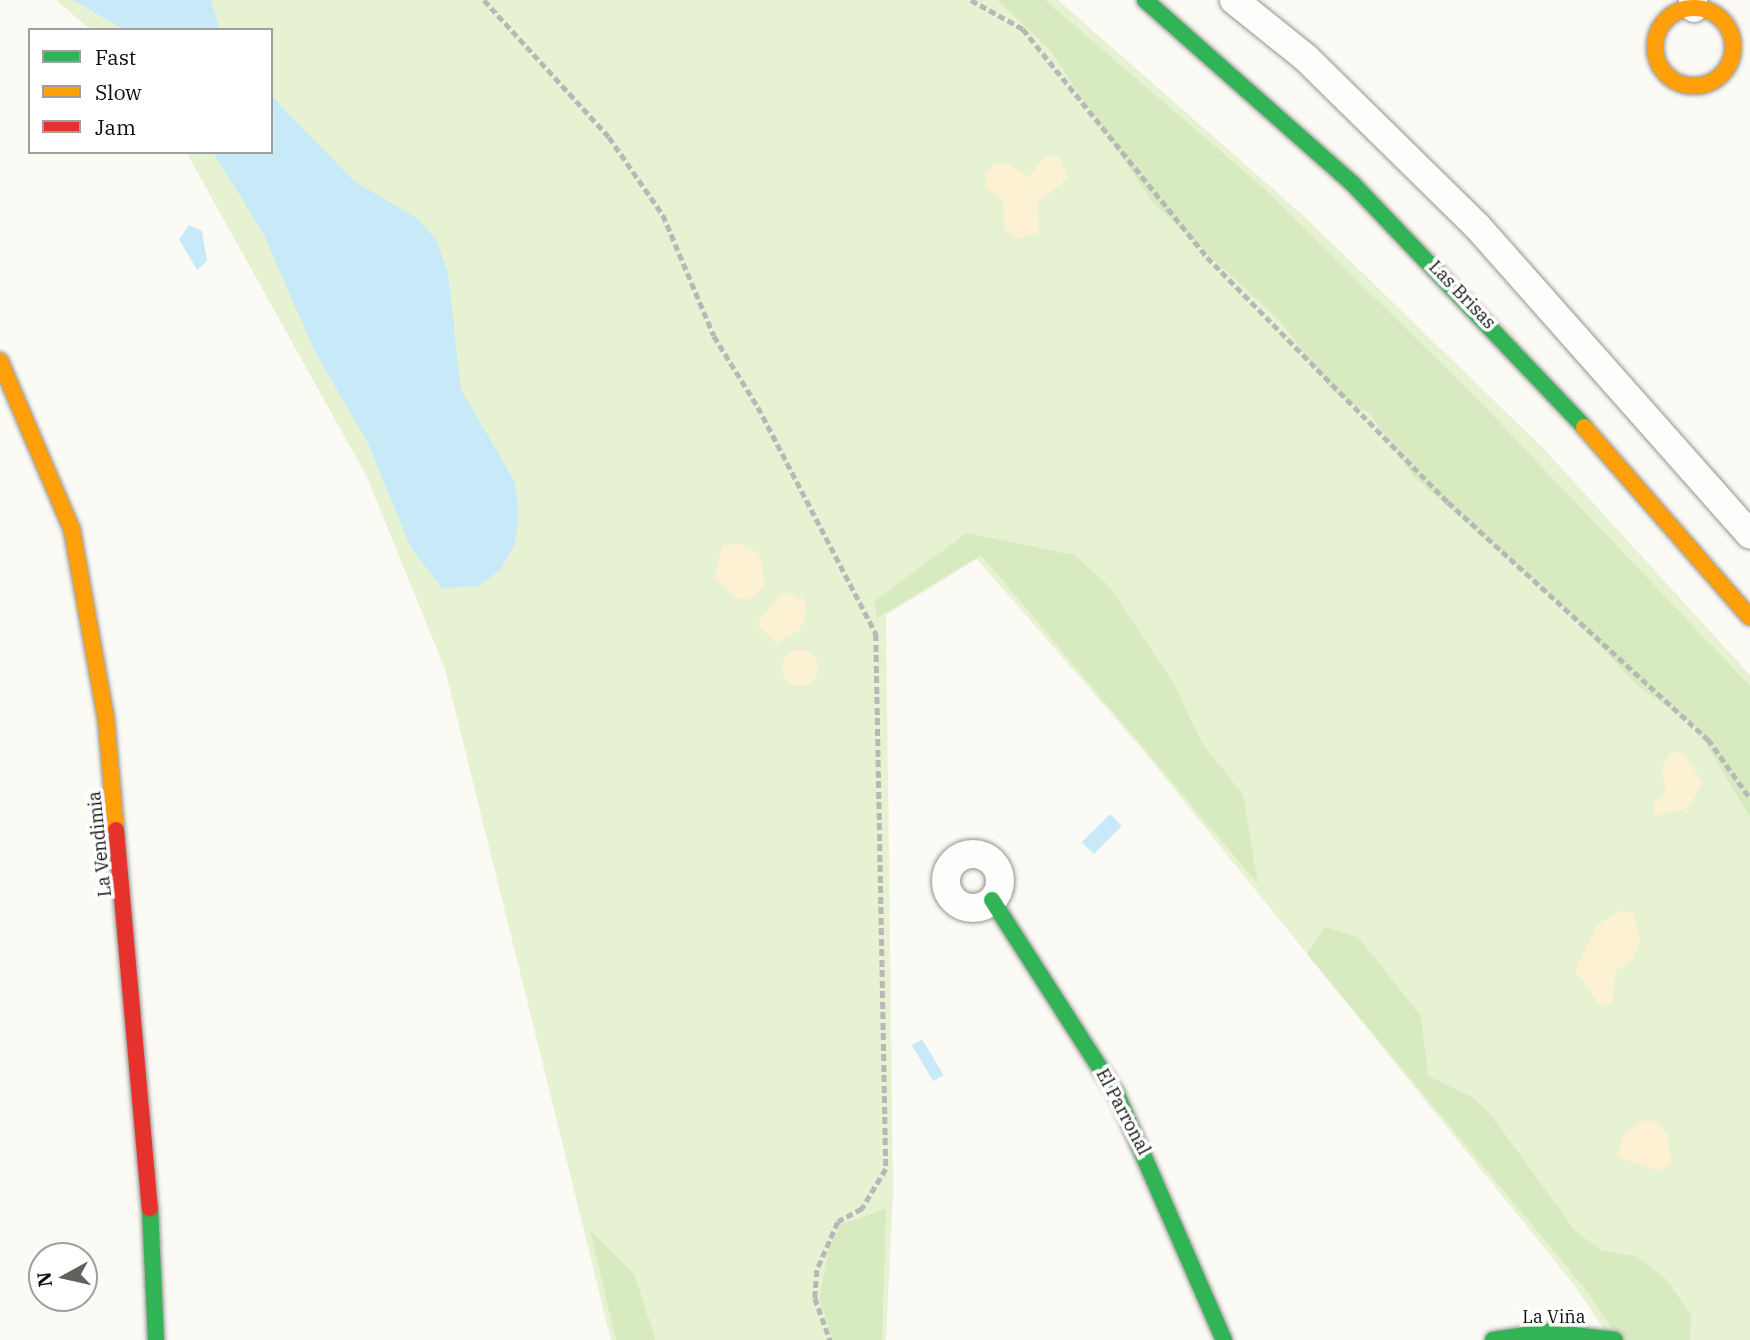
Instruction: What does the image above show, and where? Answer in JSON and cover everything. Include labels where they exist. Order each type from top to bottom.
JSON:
[{"type":"street","name":"Las Brisas","points":[[1145,0],[1399,231],[1530,365],[1750,617]]},
{"type":"street","points":[[1234,0],[1305,57],[1478,226],[1750,536]]},
{"type":"street","points":[[1693,4],[1719,16],[1733,54],[1720,78],[1695,87],[1660,68],[1655,41],[1668,17],[1693,4]]},
{"type":"street","name":"La Vendimia","points":[[0,361],[72,530],[106,719],[148,1164],[156,1340]]},
{"type":"street","name":"El Parronal","points":[[992,900],[1116,1093],[1224,1340]]},
{"type":"street","name":"La Viña","points":[[1493,1340],[1547,1332],[1615,1340]]},
{"type":"path","points":[[484,0],[609,137],[663,215],[714,336],[758,407],[876,634],[886,1169],[862,1209],[838,1222],[817,1270],[815,1298],[830,1340]]},
{"type":"path","points":[[971,0],[1023,29],[1207,257],[1448,502],[1708,739],[1750,798]]},
{"type":"green space","points":[[56,0],[1058,0],[1306,218],[1545,450],[1750,675],[1750,1340],[1611,1340],[1575,1286],[1141,748],[977,559],[886,615],[893,1191],[886,1340],[611,1340],[445,669],[366,475],[187,154],[273,154],[273,28],[89,28]]},
{"type":"green space","points":[[997,0],[1045,0],[1269,193],[1483,405],[1750,686],[1750,817],[1695,726],[1639,687],[1563,607],[1414,477],[1370,414],[1333,392],[1280,321],[1153,203],[1049,49]]},
{"type":"green space","points":[[967,533],[1075,555],[1111,589],[1172,681],[1202,743],[1243,795],[1258,884],[981,555],[877,618],[874,601]]},
{"type":"green space","points":[[1325,927],[1358,937],[1421,1016],[1428,1076],[1472,1097],[1491,1115],[1575,1231],[1602,1251],[1635,1256],[1665,1278],[1691,1315],[1690,1340],[1620,1340],[1586,1290],[1307,954]]},
{"type":"green space","points":[[886,1208],[882,1340],[833,1340],[819,1298],[830,1245],[841,1225]]},
{"type":"green space","points":[[590,1230],[635,1275],[655,1340],[616,1340]]},
{"type":"sand","points":[[1058,156],[1068,178],[1037,203],[1039,232],[1018,239],[1004,229],[1003,201],[986,188],[986,173],[996,163],[1008,164],[1029,178],[1044,157]]},
{"type":"sand","points":[[740,544],[759,554],[765,585],[751,599],[736,598],[714,578],[723,545]]},
{"type":"sand","points":[[783,592],[805,600],[806,615],[799,631],[777,643],[757,624]]},
{"type":"sand","points":[[800,650],[813,655],[818,668],[813,681],[800,686],[787,681],[782,668],[787,655]]},
{"type":"sand","points":[[1671,752],[1684,754],[1702,783],[1688,808],[1654,816],[1653,803],[1666,791],[1661,769]]},
{"type":"sand","points":[[1622,911],[1634,913],[1640,942],[1632,960],[1615,971],[1613,1002],[1601,1007],[1575,970],[1598,924]]},
{"type":"sand","points":[[1641,1121],[1657,1121],[1668,1136],[1671,1164],[1661,1172],[1617,1156],[1625,1133]]},
{"type":"water","points":[[73,0],[211,0],[219,28],[121,28]]},
{"type":"water","points":[[273,98],[354,181],[416,218],[436,239],[448,273],[461,390],[514,480],[519,512],[515,544],[501,569],[479,586],[442,588],[411,548],[368,443],[315,352],[263,233],[214,154],[273,154]]},
{"type":"water","points":[[189,225],[202,231],[207,261],[197,270],[179,239]]},
{"type":"water","points":[[1110,814],[1122,826],[1094,854],[1082,842]]},
{"type":"water","points":[[922,1039],[944,1075],[933,1081],[912,1045]]},
{"type":"traffic: fast","points":[[1145,0],[1352,183],[1584,427]]},
{"type":"traffic: fast","points":[[992,900],[1116,1093],[1224,1340]]},
{"type":"traffic: fast","points":[[150,1208],[156,1340]]},
{"type":"traffic: fast","points":[[1493,1340],[1547,1332],[1615,1340]]},
{"type":"traffic: slow","points":[[1694,8],[1709,11],[1722,19],[1730,32],[1733,47],[1730,62],[1722,75],[1709,83],[1694,86],[1679,83],[1666,75],[1658,62],[1655,47],[1658,32],[1666,19],[1679,11],[1694,8]]},
{"type":"traffic: slow","points":[[0,361],[72,530],[106,719],[116,830]]},
{"type":"traffic: slow","points":[[1584,427],[1750,617]]},
{"type":"traffic: jam","points":[[116,830],[150,1208]]}]
